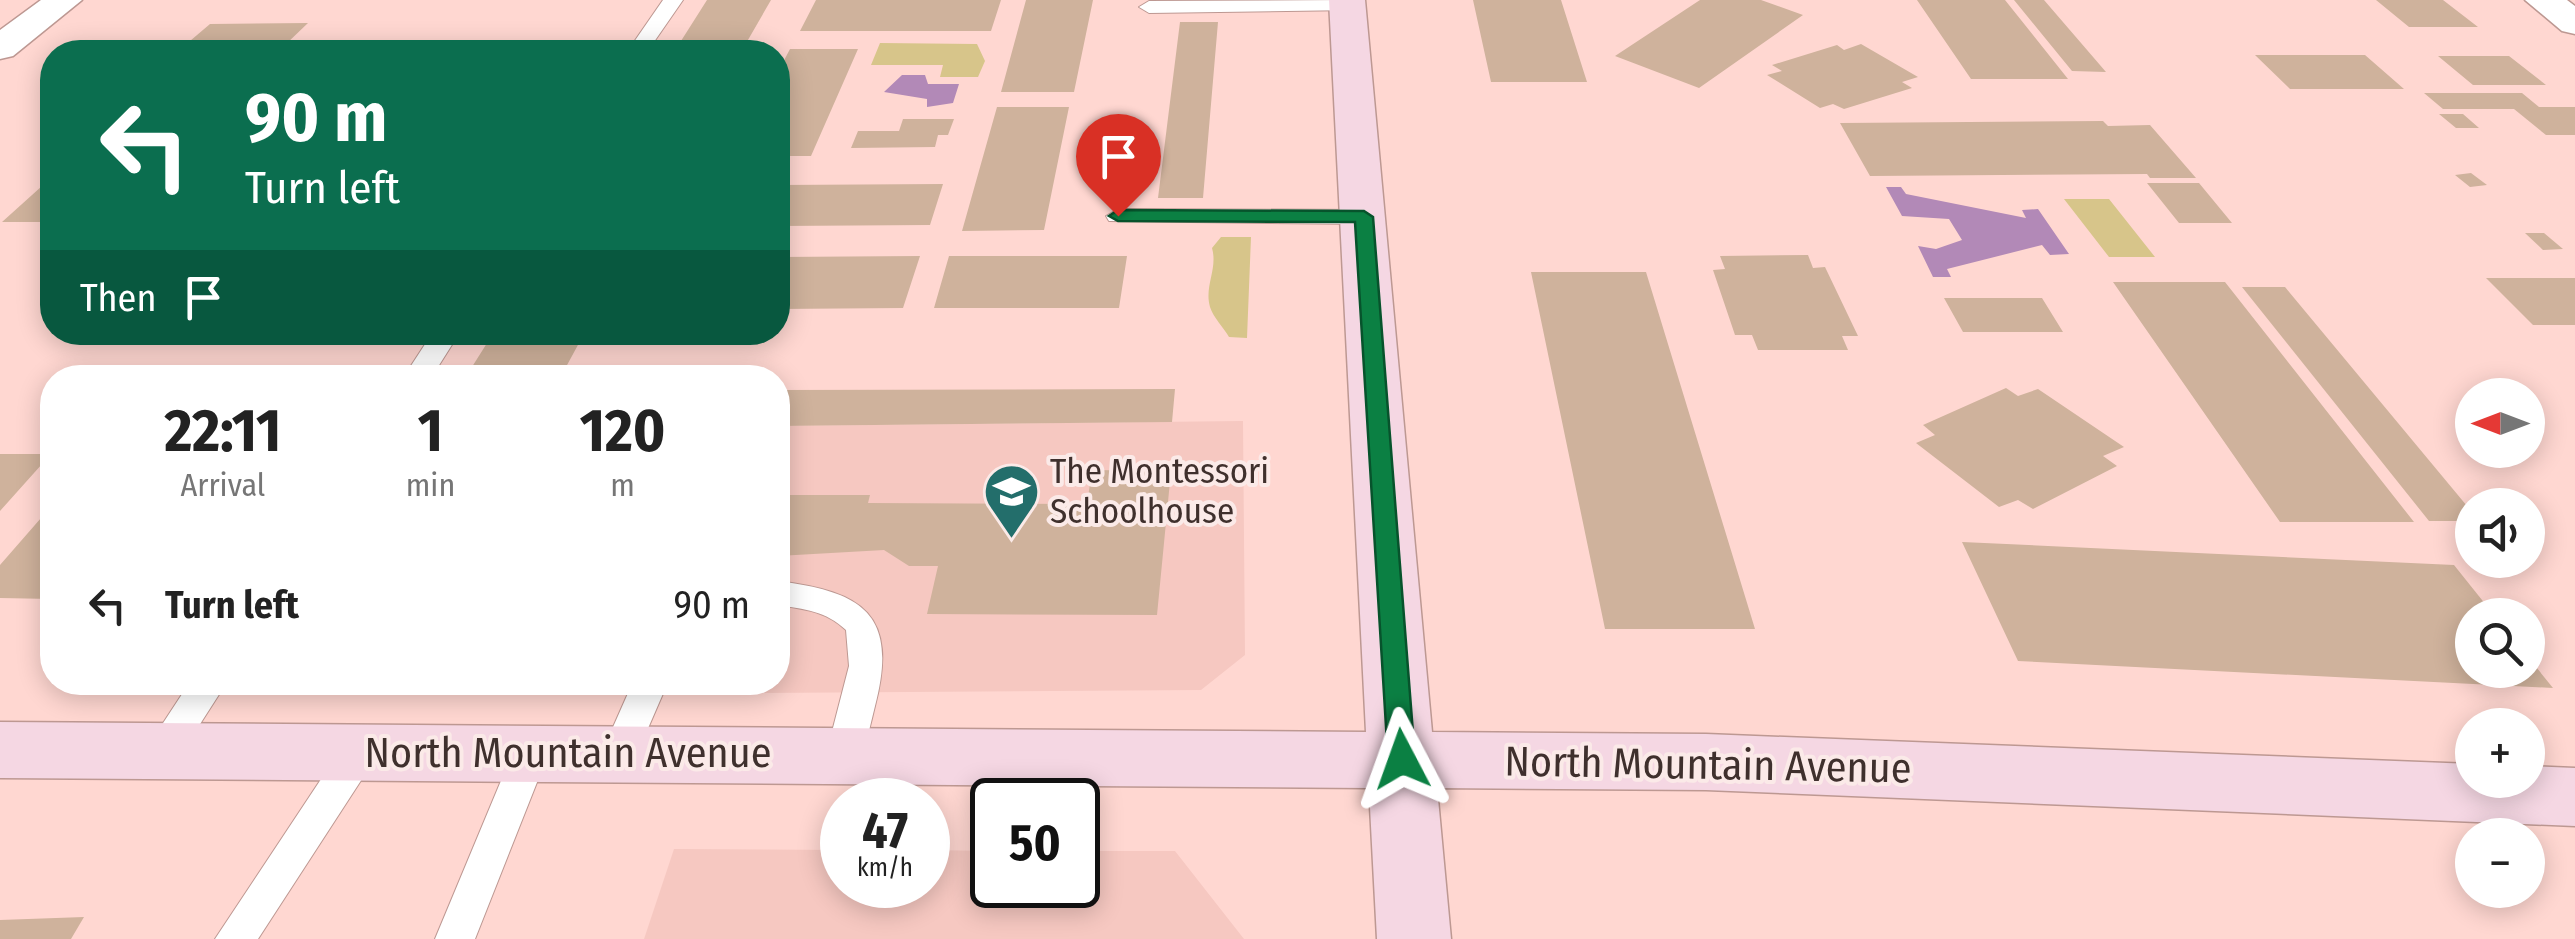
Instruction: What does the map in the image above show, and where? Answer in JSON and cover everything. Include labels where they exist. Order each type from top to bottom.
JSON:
[{"type":"street","points":[[0,48],[64,0]]},
{"type":"street","points":[[1347,3],[1414,939]]},
{"type":"street","name":"North Mountain Avenue","points":[[0,750],[620,752],[1912,767],[2575,797]]},
{"type":"lane","points":[[646,40],[673,0]]},
{"type":"lane","points":[[1148,7],[1347,3]]},
{"type":"lane","points":[[1118,216],[1364,217]]},
{"type":"lane","points":[[790,595],[835,602],[852,611],[866,632],[863,678],[844,755]]},
{"type":"lane","points":[[164,749],[201,695]]},
{"type":"lane","points":[[620,752],[645,695]]},
{"type":"lane","points":[[235,939],[360,750]]},
{"type":"lane","points":[[455,939],[531,752]]},
{"type":"shaded area","points":[[880,43],[977,44],[985,61],[978,77],[940,77],[943,65],[871,65]]},
{"type":"shaded area","points":[[902,75],[925,75],[928,84],[959,84],[953,103],[927,107],[927,99],[884,92]]},
{"type":"shaded area","points":[[1886,187],[1901,187],[1906,194],[2026,218],[2022,210],[2038,209],[2069,254],[2050,255],[2042,245],[1947,269],[1951,277],[1933,277],[1918,246],[1936,249],[1962,240],[1949,219],[1902,216]]},
{"type":"shaded area","points":[[2064,199],[2109,199],[2155,257],[2109,257]]},
{"type":"shaded area","points":[[1221,237],[1251,237],[1247,338],[1229,337],[1210,307],[1212,248]]},
{"type":"shaded area","name":"The Montessori Schoolhouse","points":[[1243,421],[1245,655],[1201,690],[790,693],[790,426]]},
{"type":"shaded area","points":[[674,849],[820,850],[820,908],[950,908],[950,850],[970,851],[970,908],[1100,908],[1100,851],[1175,851],[1244,939],[644,939]]},
{"type":"building","points":[[707,0],[771,0],[748,40],[682,40]]},
{"type":"building","points":[[816,0],[1001,0],[991,31],[800,31]]},
{"type":"building","points":[[1026,0],[1093,0],[1074,92],[1001,92]]},
{"type":"building","points":[[1473,0],[1561,0],[1587,82],[1491,82]]},
{"type":"building","points":[[1700,0],[1761,0],[1803,15],[1699,88],[1615,56]]},
{"type":"building","points":[[1917,0],[2005,0],[2068,79],[1971,79]]},
{"type":"building","points":[[2014,0],[2044,0],[2106,72],[2072,71]]},
{"type":"building","points":[[2376,0],[2443,0],[2478,27],[2409,27]]},
{"type":"building","points":[[1180,22],[1218,22],[1203,198],[1158,198]]},
{"type":"building","points":[[308,23],[290,40],[191,40],[210,24]]},
{"type":"building","points":[[1861,44],[1918,77],[1902,82],[1912,88],[1844,109],[1833,104],[1820,108],[1767,75],[1782,71],[1772,65],[1837,45],[1844,50]]},
{"type":"building","points":[[790,49],[858,49],[811,156],[790,156]]},
{"type":"building","points":[[2255,55],[2365,55],[2404,89],[2290,89]]},
{"type":"building","points":[[2438,56],[2509,56],[2546,85],[2473,85]]},
{"type":"building","points":[[2424,93],[2522,93],[2539,107],[2575,107],[2575,135],[2546,135],[2514,109],[2443,109]]},
{"type":"building","points":[[997,107],[1069,107],[1044,230],[962,231]]},
{"type":"building","points":[[2439,114],[2463,114],[2479,128],[2456,128]]},
{"type":"building","points":[[903,119],[954,119],[948,135],[938,135],[935,147],[851,148],[858,131],[899,131]]},
{"type":"building","points":[[2103,121],[2108,126],[2150,125],[2196,178],[2150,178],[2147,174],[1870,176],[1840,123]]},
{"type":"building","points":[[2471,173],[2487,185],[2470,187],[2455,175]]},
{"type":"building","points":[[2147,183],[2199,183],[2232,223],[2179,223]]},
{"type":"building","points":[[943,184],[930,225],[790,226],[790,185]]},
{"type":"building","points":[[40,188],[40,222],[2,222]]},
{"type":"building","points":[[2525,233],[2544,233],[2563,249],[2543,250]]},
{"type":"building","points":[[1808,255],[1813,268],[1825,267],[1858,336],[1842,336],[1848,350],[1758,350],[1752,335],[1735,335],[1713,270],[1725,269],[1720,256]]},
{"type":"building","points":[[920,256],[903,308],[790,309],[790,257]]},
{"type":"building","points":[[949,256],[1127,256],[1119,308],[934,308]]},
{"type":"building","points":[[1531,272],[1646,272],[1755,629],[1605,629]]},
{"type":"building","points":[[2486,278],[2575,278],[2575,325],[2533,325]]},
{"type":"building","points":[[2113,282],[2225,282],[2414,522],[2280,522]]},
{"type":"building","points":[[2242,287],[2285,287],[2455,492],[2455,521],[2429,521]]},
{"type":"building","points":[[1944,298],[2042,298],[2063,332],[1963,332]]},
{"type":"building","points":[[486,345],[578,345],[567,365],[473,365]]},
{"type":"building","points":[[2006,388],[2018,396],[2038,389],[2124,447],[2103,456],[2117,466],[2033,509],[2018,500],[1999,507],[1916,443],[1935,435],[1923,425]]},
{"type":"building","points":[[1175,389],[1172,422],[790,426],[790,390]]},
{"type":"building","points":[[0,454],[40,454],[40,466],[0,511]]},
{"type":"building","points":[[1092,470],[1171,471],[1157,615],[927,614],[938,566],[909,566],[884,550],[790,555],[790,495],[870,495],[868,503],[1087,504]]},
{"type":"building","points":[[40,519],[40,599],[0,598],[0,565]]},
{"type":"building","points":[[1962,542],[2454,565],[2455,578],[2464,578],[2480,598],[2455,598],[2455,683],[2018,661]]},
{"type":"building","points":[[84,917],[71,939],[0,939],[0,920]]},
{"type":"place","name":"The Montessori Schoolhouse","points":[[1011,540]]},
{"type":"route","points":[[1118,216],[1364,217],[1402,759]]}]
